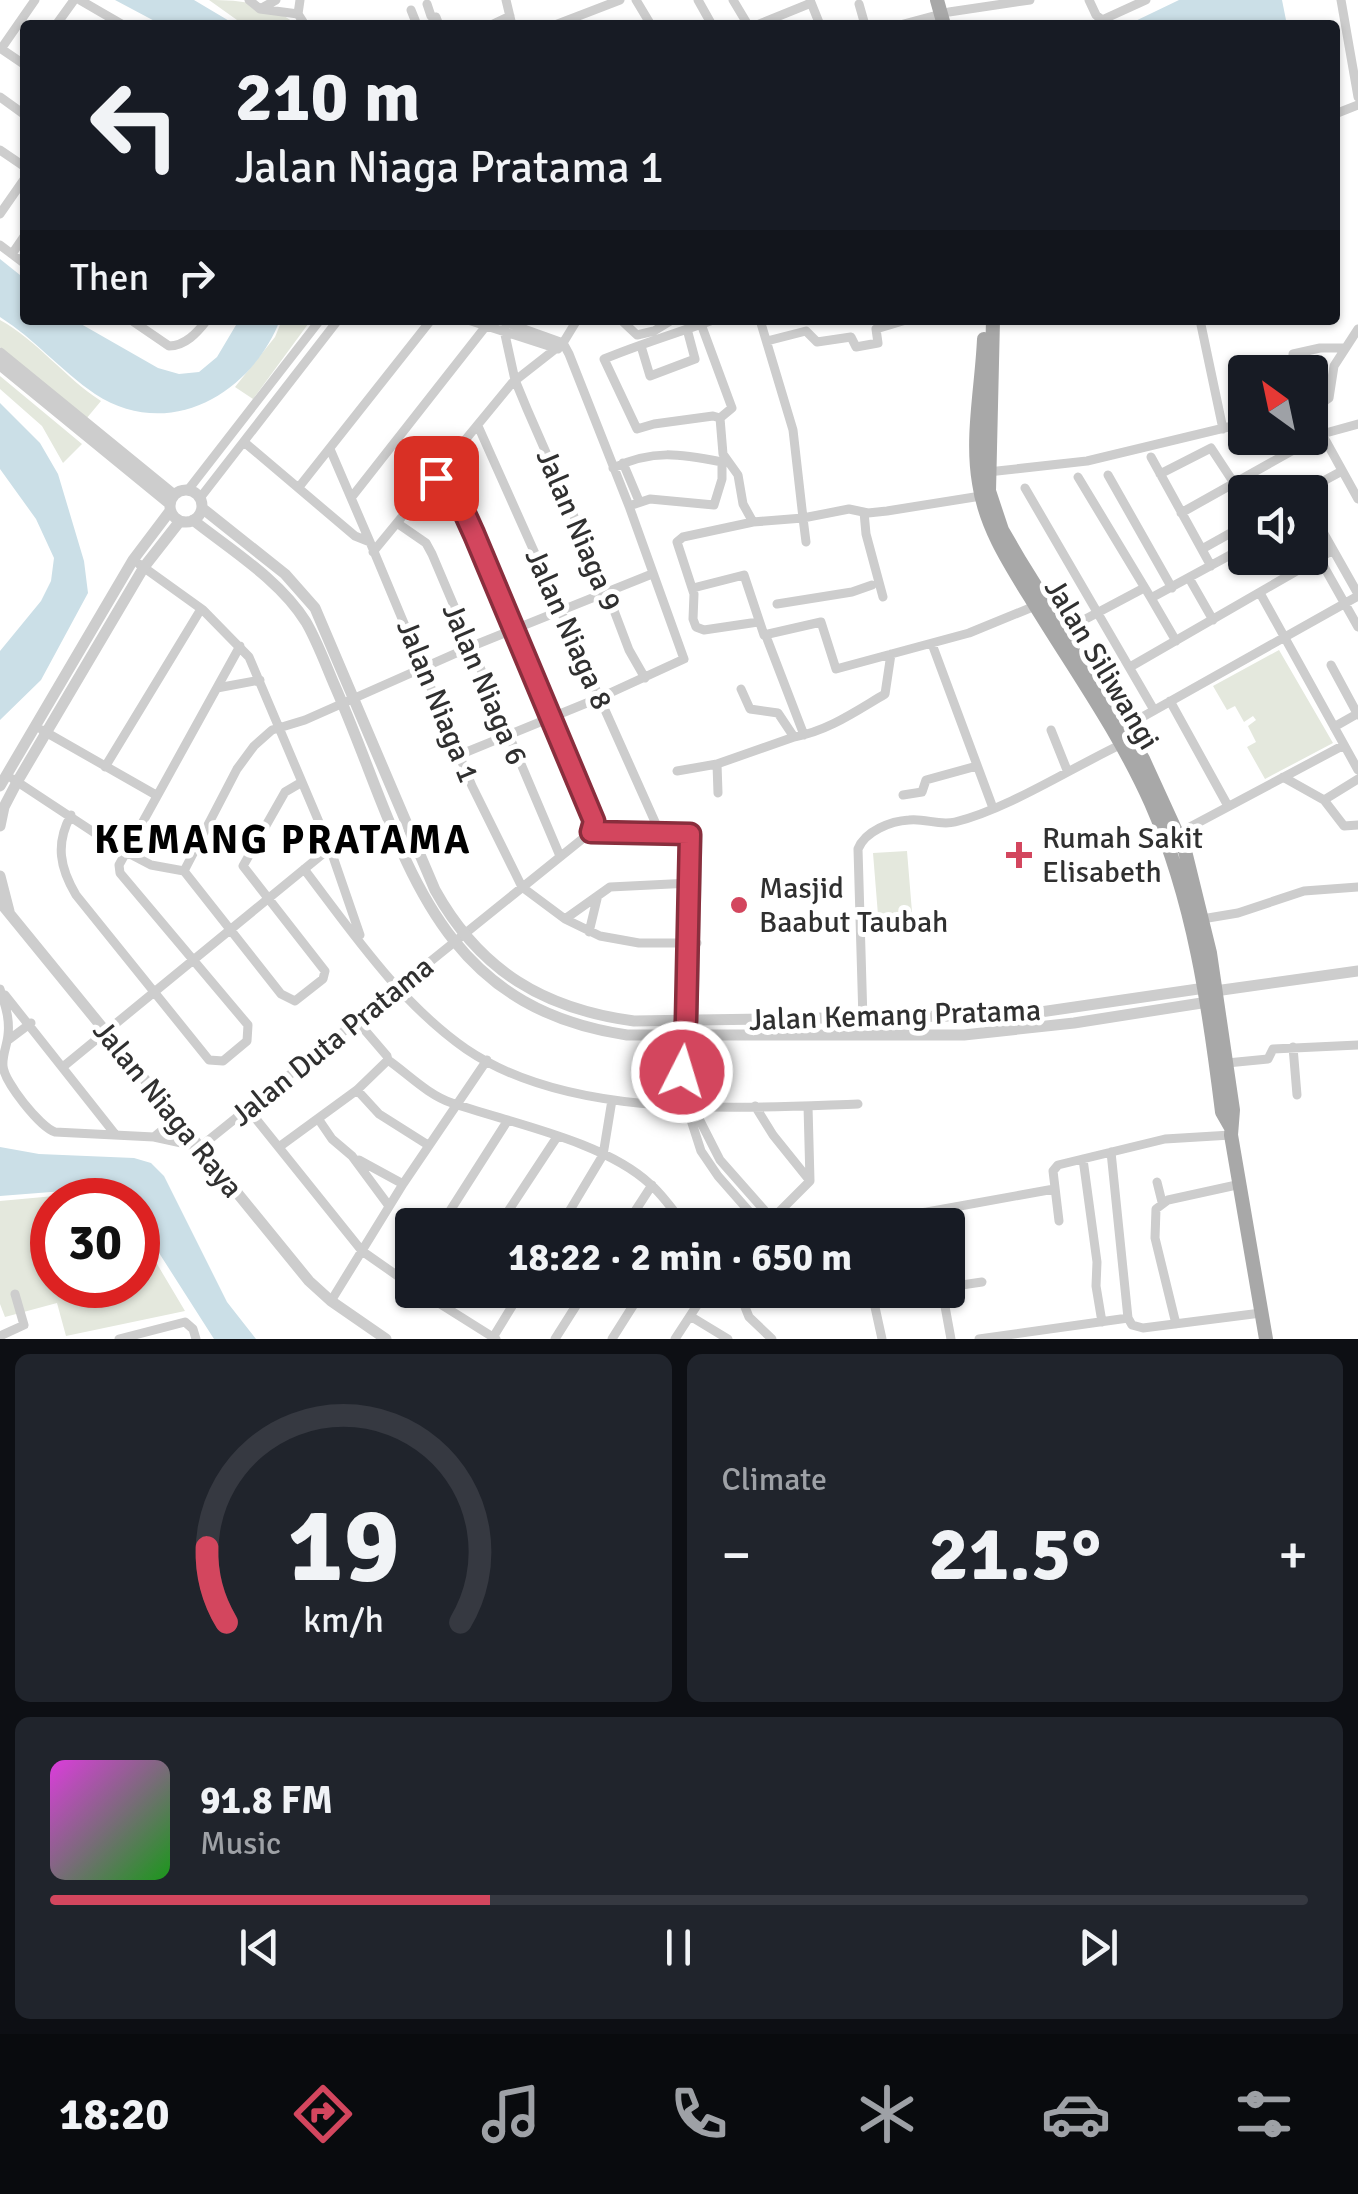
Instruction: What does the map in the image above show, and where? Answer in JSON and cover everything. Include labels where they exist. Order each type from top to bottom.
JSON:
[{"type":"main road","name":"Jalan Siliwangi","points":[[989,325],[987,472],[991,501],[1002,530],[1063,631],[1188,859],[1202,919],[1203,995]]},
{"type":"main road","name":"Jalan Siliwangi","points":[[988,349],[976,463],[994,535],[1035,606],[1120,735]]},
{"type":"main road","name":"Jalan Siliwangi","points":[[1172,836],[1192,922],[1203,995],[1217,1033]]},
{"type":"main road","points":[[1217,1033],[1226,1063],[1233,1110],[1231,1130],[1266,1339]]},
{"type":"main road","points":[[1217,1033],[1222,1112],[1231,1130]]},
{"type":"street","points":[[60,20],[77,0],[113,20]]},
{"type":"street","points":[[249,0],[260,9],[298,14]]},
{"type":"street","points":[[260,9],[276,0]]},
{"type":"street","points":[[300,0],[298,14],[302,20]]},
{"type":"street","points":[[506,0],[511,20]]},
{"type":"street","points":[[581,20],[620,0]]},
{"type":"street","points":[[919,20],[1030,0]]},
{"type":"street","points":[[1089,0],[1102,20],[1146,0]]},
{"type":"street","points":[[768,20],[811,1]]},
{"type":"street","points":[[427,4],[430,16],[437,20]]},
{"type":"street","points":[[859,4],[864,20]]},
{"type":"street","points":[[1358,8],[1342,5],[1358,98]]},
{"type":"street","points":[[411,10],[414,20]]},
{"type":"street","points":[[98,20],[102,14]]},
{"type":"street","points":[[0,48],[20,21]]},
{"type":"street","points":[[0,214],[20,185]]},
{"type":"street","points":[[12,254],[20,242]]},
{"type":"street","points":[[0,245],[20,260]]},
{"type":"street","points":[[140,325],[174,346],[196,334],[201,325]]},
{"type":"street","points":[[0,826],[7,781],[171,503],[188,490],[316,325]]},
{"type":"street","points":[[138,564],[201,503],[334,325]]},
{"type":"street","points":[[299,487],[428,325]]},
{"type":"street","points":[[459,754],[681,662],[683,654],[652,574],[634,504],[562,347],[501,325],[483,325]]},
{"type":"street","name":"Jalan Niaga 9","points":[[501,325],[516,380],[628,650],[645,678]]},
{"type":"street","points":[[330,449],[371,547],[397,523],[516,380],[562,347],[574,325]]},
{"type":"street","points":[[626,325],[637,335],[663,325]]},
{"type":"street","points":[[698,325],[604,359],[636,428],[720,418]]},
{"type":"street","points":[[701,325],[732,408],[720,418]]},
{"type":"street","points":[[762,325],[793,430],[806,542]]},
{"type":"street","points":[[767,341],[806,331],[816,342],[851,337],[856,348],[878,343],[876,329],[889,325]]},
{"type":"street","points":[[1201,325],[1223,428]]},
{"type":"street","points":[[352,498],[486,326]]},
{"type":"street","points":[[641,346],[650,376],[696,359],[687,329]]},
{"type":"street","points":[[1328,399],[1332,372],[1358,329]]},
{"type":"street","points":[[1293,354],[1344,348]]},
{"type":"street","points":[[0,354],[171,503]]},
{"type":"street","points":[[0,366],[171,503]]},
{"type":"street","points":[[720,418],[723,454],[738,475],[743,504],[754,522]]},
{"type":"street","points":[[1328,432],[1358,424]]},
{"type":"street","name":"Jalan Niaga 8","points":[[478,426],[660,832]]},
{"type":"street","points":[[987,472],[1087,462],[1228,427]]},
{"type":"street","name":"Jalan Niaga 1","points":[[244,442],[371,547],[499,845],[522,887],[589,932],[619,940],[692,943]]},
{"type":"street","points":[[1328,445],[1358,499]]},
{"type":"street","points":[[1160,474],[1211,448],[1228,475]]},
{"type":"street","points":[[618,466],[654,454],[722,462],[714,504],[658,499],[634,504]]},
{"type":"street","points":[[1250,475],[1285,455]]},
{"type":"street","points":[[1150,457],[1211,566]]},
{"type":"street","points":[[1328,479],[1342,471]]},
{"type":"street","points":[[1108,475],[1172,588]]},
{"type":"street","points":[[436,478],[460,503],[516,629],[594,821],[591,832],[698,836],[693,884],[689,1105],[696,1142],[708,1162],[752,1208]]},
{"type":"street","points":[[1078,478],[1176,641]]},
{"type":"street","points":[[1182,513],[1228,487]]},
{"type":"street","points":[[1026,488],[1154,710]]},
{"type":"street","name":"Jalan Kemang Pratama","points":[[188,490],[302,592],[325,628],[418,887],[487,978],[534,1009],[626,1035],[964,1035],[1134,1014],[1203,995]]},
{"type":"street","points":[[758,622],[701,630],[694,623],[696,602],[678,540],[754,522],[982,496]]},
{"type":"street","name":"Jalan Kemang Pratama","points":[[171,503],[186,520],[285,594],[299,611],[349,702]]},
{"type":"street","points":[[864,512],[883,598]]},
{"type":"street","name":"Jalan Niaga 6","points":[[397,523],[429,548],[560,856]]},
{"type":"street","points":[[1202,550],[1228,535]]},
{"type":"street","points":[[862,1020],[860,844],[873,832],[910,819],[945,824],[993,808],[1067,770],[1154,710],[1358,595],[1328,540]]},
{"type":"street","points":[[1328,553],[1334,550]]},
{"type":"street","points":[[1152,598],[1228,556]]},
{"type":"street","points":[[138,564],[200,608],[240,646],[260,680],[330,848],[362,943]]},
{"type":"street","points":[[184,871],[244,758],[272,730],[281,730],[470,647],[652,574]]},
{"type":"street","points":[[692,588],[744,574],[799,736]]},
{"type":"street","points":[[1328,574],[1358,627]]},
{"type":"street","points":[[1130,667],[1290,575]]},
{"type":"street","points":[[1189,578],[1213,620]]},
{"type":"street","points":[[777,604],[872,585]]},
{"type":"street","points":[[1063,631],[1144,588]]},
{"type":"street","points":[[1260,593],[1358,770]]},
{"type":"street","points":[[818,596],[821,622],[836,669],[998,624],[1035,606]]},
{"type":"street","points":[[105,767],[200,608]]},
{"type":"street","points":[[766,636],[821,622]]},
{"type":"street","points":[[932,644],[993,808]]},
{"type":"street","points":[[70,815],[60,852],[70,884],[151,992],[209,1060],[224,1061],[247,1040],[250,1030],[120,873],[119,865],[240,646]]},
{"type":"street","points":[[676,771],[717,764],[829,726],[885,694],[891,654]]},
{"type":"street","points":[[1331,665],[1358,714],[1334,727]]},
{"type":"street","points":[[217,688],[260,680]]},
{"type":"street","points":[[742,689],[750,709],[778,713],[799,736]]},
{"type":"street","points":[[1170,701],[1228,806]]},
{"type":"street","points":[[40,729],[156,795]]},
{"type":"street","points":[[1051,730],[1067,770]]},
{"type":"street","points":[[1172,836],[1344,745]]},
{"type":"street","points":[[717,764],[718,793]]},
{"type":"street","points":[[904,795],[922,792],[926,780],[977,766]]},
{"type":"street","points":[[1282,777],[1324,800],[1344,826],[1358,825]]},
{"type":"street","points":[[1324,800],[1358,779]]},
{"type":"street","points":[[7,781],[151,865],[184,871],[282,994],[292,1001],[323,980],[325,972],[244,870],[244,862],[286,792],[302,782]]},
{"type":"street","name":"Jalan Duta Pratama","points":[[200,1147],[591,832]]},
{"type":"street","points":[[64,1066],[330,848]]},
{"type":"street","points":[[304,869],[399,989],[459,1044],[512,1072],[589,1098],[689,1105],[858,1104]]},
{"type":"street","name":"Jalan Niaga Raya","points":[[0,876],[10,913]]},
{"type":"street","points":[[565,919],[610,886],[693,884]]},
{"type":"street","points":[[1202,919],[1238,914],[1304,891],[1358,887]]},
{"type":"street","points":[[589,932],[597,899]]},
{"type":"street","name":"Jalan Niaga Raya","points":[[0,902],[296,1266],[331,1301],[386,1339]]},
{"type":"street","name":"Jalan Kemang Pratama","points":[[458,939],[552,1002],[634,1021],[963,1018],[1203,995]]},
{"type":"street","points":[[1203,995],[1358,971]]},
{"type":"street","points":[[0,989],[31,1023],[115,1134]]},
{"type":"street","points":[[0,989],[8,1014],[3,1066],[7,1079],[44,1126],[56,1132],[154,1136],[200,1147]]},
{"type":"street","points":[[1132,999],[1134,1014]]},
{"type":"street","points":[[1072,1007],[1074,1023]]},
{"type":"street","points":[[963,1018],[964,1035]]},
{"type":"street","points":[[922,1019],[923,1035]]},
{"type":"street","points":[[356,1020],[388,1060],[428,1090],[456,1105],[603,1156],[652,1185],[671,1208]]},
{"type":"street","points":[[7,1041],[31,1023]]},
{"type":"street","points":[[1226,1063],[1268,1059],[1273,1049],[1358,1045]]},
{"type":"street","points":[[1293,1047],[1297,1096]]},
{"type":"street","points":[[279,1148],[357,1090],[388,1060]]},
{"type":"street","points":[[331,1301],[403,1184],[487,1060]]},
{"type":"street","points":[[357,1090],[379,1114],[428,1146]]},
{"type":"street","points":[[571,1208],[603,1156],[612,1100]]},
{"type":"street","points":[[754,1106],[810,1181]]},
{"type":"street","points":[[782,1208],[810,1181],[808,1106]]},
{"type":"street","points":[[248,1109],[362,1251],[395,1274]]},
{"type":"street","points":[[84,1134],[104,1118]]},
{"type":"street","points":[[154,1136],[178,1118]]},
{"type":"street","points":[[319,1120],[332,1139],[352,1156],[403,1184]]},
{"type":"street","points":[[452,1208],[508,1120]]},
{"type":"street","points":[[1059,1221],[1054,1167],[1165,1139],[1231,1130]]},
{"type":"street","points":[[510,1208],[557,1137]]},
{"type":"street","points":[[1111,1152],[1128,1318],[1139,1328],[1262,1313]]},
{"type":"street","points":[[352,1156],[389,1206]]},
{"type":"street","points":[[1083,1158],[1102,1322]]},
{"type":"street","points":[[1157,1182],[1162,1202]]},
{"type":"street","points":[[1176,1324],[1155,1238],[1155,1213],[1162,1202],[1240,1184]]},
{"type":"street","points":[[637,1208],[652,1185]]},
{"type":"street","points":[[950,1208],[1054,1189]]},
{"type":"street","points":[[965,1285],[982,1282]]},
{"type":"street","points":[[0,1336],[24,1324],[15,1294]]},
{"type":"street","points":[[447,1308],[494,1338],[512,1308]]},
{"type":"street","points":[[555,1339],[575,1308]]},
{"type":"street","points":[[612,1339],[632,1308]]},
{"type":"street","points":[[675,1339],[695,1308]]},
{"type":"street","points":[[746,1308],[772,1339]]},
{"type":"street","points":[[875,1308],[882,1339]]},
{"type":"street","points":[[947,1308],[951,1339]]},
{"type":"street","points":[[690,1316],[728,1339]]},
{"type":"street","points":[[979,1339],[1128,1318]]},
{"type":"street","points":[[118,1339],[184,1322],[196,1339]]},
{"type":"street","points":[[1086,1324],[1087,1339]]},
{"type":"shaded area","points":[[115,0],[194,0],[228,20],[153,20]]},
{"type":"shaded area","points":[[209,0],[255,4],[289,20],[237,20]]},
{"type":"shaded area","points":[[1179,0],[1282,0],[1286,20],[1137,20]]},
{"type":"shaded area","points":[[0,259],[20,275],[20,325],[83,325],[158,368],[179,374],[199,372],[217,357],[236,325],[278,325],[249,370],[228,389],[204,403],[178,411],[151,413],[123,408],[95,394],[0,317]]},
{"type":"shaded area","points":[[0,320],[101,401],[86,419],[0,347]]},
{"type":"shaded area","points":[[280,325],[307,325],[253,399],[235,387],[275,337]]},
{"type":"shaded area","points":[[0,376],[82,444],[63,463],[42,426],[0,389]]},
{"type":"shaded area","points":[[0,403],[40,443],[58,474],[84,561],[88,593],[41,680],[0,720],[0,651],[41,601],[51,581],[54,558],[36,519],[0,469]]},
{"type":"shaded area","points":[[1279,650],[1333,743],[1265,779],[1247,747],[1256,742],[1248,726],[1256,720],[1253,716],[1244,722],[1235,706],[1227,710],[1213,686]]},
{"type":"shaded area","points":[[907,851],[912,912],[878,915],[873,853]]},
{"type":"shaded area","points":[[0,1147],[39,1154],[134,1158],[151,1163],[164,1176],[227,1302],[256,1339],[214,1339],[160,1254],[160,1178],[30,1178],[30,1194],[0,1196]]},
{"type":"shaded area","points":[[30,1198],[30,1308],[38,1308],[5,1317],[0,1304],[0,1201]]},
{"type":"shaded area","points":[[160,1269],[185,1311],[66,1336],[58,1308],[160,1308]]},
{"type":"place","name":"Rumah Sakit Elisabeth","points":[[1019,855]]},
{"type":"place","name":"Masjid Baabut Taubah","points":[[739,905]]},
{"type":"district","name":"KEMANG PRATAMA","points":[[283,839]]},
{"type":"route","points":[[436,478],[460,503],[474,534],[594,821],[591,832],[690,834],[682,1072]]}]
